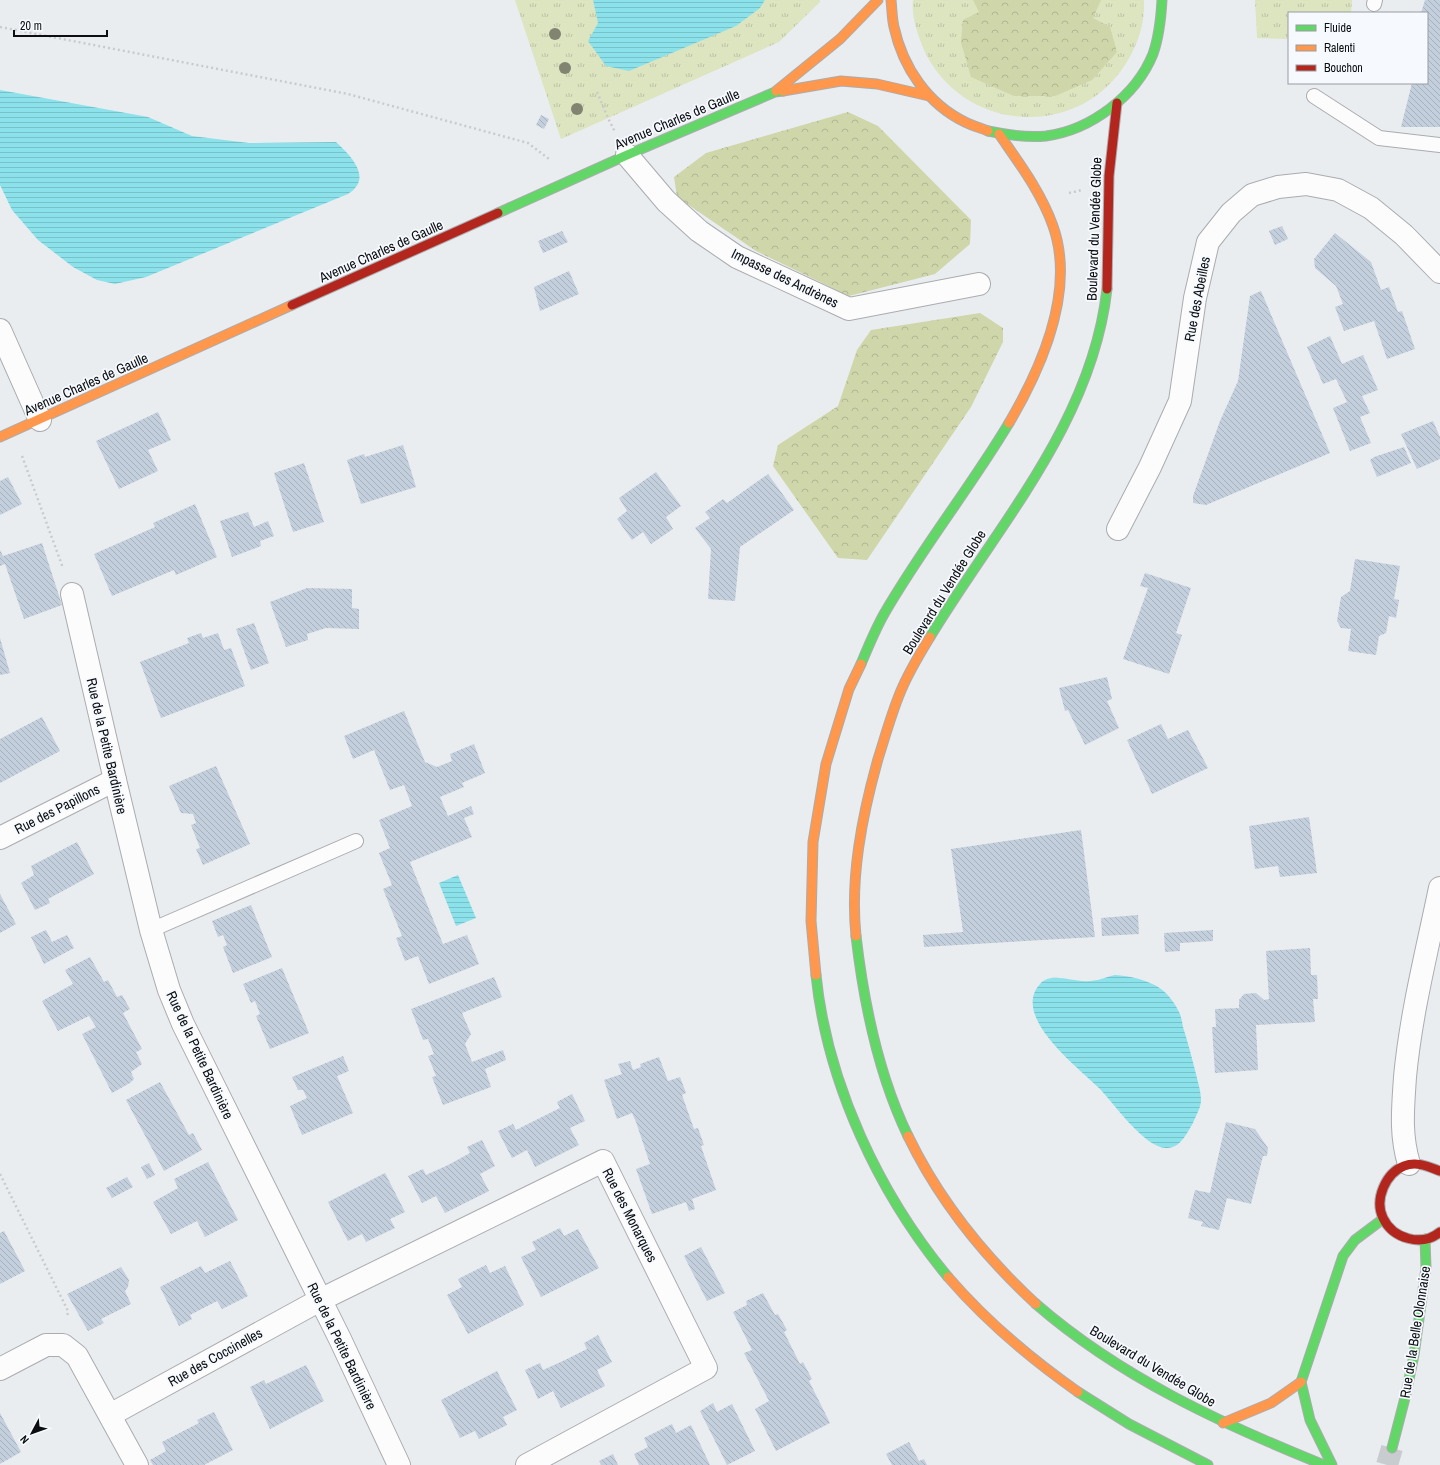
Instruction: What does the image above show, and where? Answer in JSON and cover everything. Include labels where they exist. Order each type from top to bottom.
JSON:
[{"type":"main road","points":[[775,92],[840,39],[878,0]]},
{"type":"main road","points":[[891,0],[891,16],[898,45],[910,72],[929,96],[950,113],[973,126],[1000,134],[1030,137],[1062,133],[1091,121],[1117,104],[1137,81],[1152,55],[1161,26],[1162,0]]},
{"type":"main road","points":[[775,92],[841,81],[877,84],[929,96]]},
{"type":"main road","name":"Avenue Charles de Gaulle","points":[[0,437],[627,155],[775,92]]},
{"type":"main road","name":"Boulevard du Vendée Globe","points":[[1117,104],[1110,158],[1108,275],[1105,306],[1096,345],[1082,384],[1057,436],[1025,493],[961,587],[930,636],[902,688],[883,740],[869,790],[858,854],[854,907],[859,963],[868,1016],[882,1070],[901,1122],[926,1170],[957,1218],[994,1262],[1034,1302],[1079,1339],[1129,1372],[1181,1402],[1223,1423],[1324,1465]]},
{"type":"main road","points":[[1000,134],[1042,198],[1053,224],[1062,256],[1060,290],[1054,323],[1039,365],[1013,418],[982,468],[914,566],[883,617],[856,673],[835,728],[821,787],[812,849],[810,909],[814,970],[824,1028],[840,1085],[861,1140],[888,1193],[922,1244],[960,1291],[1006,1336],[1054,1375],[1106,1410],[1159,1440],[1208,1465]]},
{"type":"main road","points":[[1440,1171],[1432,1166],[1420,1163],[1409,1164],[1398,1168],[1389,1176],[1383,1185],[1379,1196],[1380,1208],[1384,1219],[1391,1229],[1401,1236],[1413,1240],[1425,1239],[1440,1232]]},
{"type":"main road","points":[[1332,1465],[1310,1420],[1301,1382],[1346,1250],[1368,1229],[1384,1219]]},
{"type":"main road","name":"Rue de la Belle Olonnaise","points":[[1392,1448],[1406,1397],[1413,1361],[1428,1253],[1425,1239]]},
{"type":"main road","points":[[1223,1423],[1271,1403],[1301,1382]]},
{"type":"street","name":"Impasse des Andrènes","points":[[627,155],[666,201],[699,231],[737,257],[849,309],[979,284]]},
{"type":"street","name":"Rue des Abeilles","points":[[1118,529],[1150,467],[1180,402],[1195,298],[1208,242],[1231,213],[1252,195],[1278,187],[1306,184],[1338,190],[1371,208],[1404,235],[1440,272]]},
{"type":"street","points":[[0,330],[40,420]]},
{"type":"street","name":"Rue de la Petite Bardinière","points":[[72,594],[151,930],[169,990],[183,1024],[400,1465]]},
{"type":"street","name":"Rue des Papillons","points":[[0,838],[115,780]]},
{"type":"street","points":[[1409,1164],[1404,1147],[1402,1115],[1408,1050],[1413,1014],[1440,888]]},
{"type":"street","name":"Rue des Monarques","points":[[320,1300],[603,1162],[706,1368],[527,1465]]},
{"type":"street","name":"Rue des Coccinelles","points":[[110,1415],[320,1300]]},
{"type":"street","points":[[0,1369],[46,1345],[63,1345],[77,1356],[137,1465]]},
{"type":"lane","points":[[1314,96],[1379,138],[1440,145]]},
{"type":"lane","points":[[151,930],[356,841]]},
{"type":"path","points":[[0,27],[348,94],[528,143],[575,179]]},
{"type":"path","points":[[597,92],[608,118],[627,155]]},
{"type":"path","points":[[1068,193],[1088,188]]},
{"type":"path","points":[[13,431],[72,594]]},
{"type":"path","points":[[0,1174],[68,1311],[63,1345]]},
{"type":"green space","points":[[515,0],[820,0],[820,2],[779,42],[561,139]]},
{"type":"green space","points":[[913,0],[1144,0],[1144,8],[1142,24],[1135,46],[1128,60],[1107,86],[1082,104],[1053,115],[1023,117],[993,111],[966,98],[942,78],[924,50],[919,39],[914,19]]},
{"type":"green space","points":[[973,0],[1101,0],[1093,18],[1110,27],[1117,52],[1092,80],[1055,96],[1014,96],[971,77],[961,42],[963,20],[979,12]]},
{"type":"green space","points":[[1255,0],[1352,0],[1351,12],[1288,12],[1288,39],[1257,38]]},
{"type":"green space","points":[[848,112],[878,126],[971,220],[970,244],[935,274],[849,296],[756,251],[677,197],[674,177],[706,153]]},
{"type":"green space","points":[[980,313],[1003,328],[1003,342],[971,407],[867,560],[838,558],[773,466],[778,445],[838,406],[857,350],[871,330]]},
{"type":"water","points":[[593,0],[765,0],[760,8],[736,26],[629,71],[606,66],[588,41],[598,23]]},
{"type":"water","points":[[0,90],[148,117],[192,136],[249,143],[336,142],[346,151],[355,163],[358,169],[359,182],[348,194],[146,277],[115,284],[97,280],[73,267],[38,240],[12,210],[0,185]]},
{"type":"water","points":[[458,875],[476,918],[456,926],[439,883]]},
{"type":"water","points":[[1115,975],[1139,979],[1156,986],[1171,998],[1181,1016],[1201,1100],[1198,1112],[1186,1136],[1171,1148],[1158,1146],[1149,1141],[1130,1124],[1100,1089],[1064,1056],[1051,1041],[1034,1012],[1033,997],[1040,984],[1045,980],[1050,978],[1063,978],[1092,981]]},
{"type":"building","points":[[1425,0],[1440,0],[1440,127],[1401,127],[1412,84],[1428,84],[1428,12],[1421,12]]},
{"type":"building","points":[[541,115],[549,119],[544,129],[536,125]]},
{"type":"building","points":[[1282,226],[1288,239],[1275,245],[1269,231]]},
{"type":"building","points":[[562,231],[568,242],[543,253],[538,241]]},
{"type":"building","points":[[1335,233],[1371,262],[1381,290],[1389,287],[1398,312],[1402,311],[1415,349],[1387,359],[1374,321],[1344,331],[1335,307],[1343,304],[1336,286],[1315,268],[1314,259]]},
{"type":"building","points":[[569,271],[579,294],[540,311],[534,287]]},
{"type":"building","points":[[1261,291],[1330,453],[1206,505],[1193,503],[1193,496],[1220,421],[1238,381],[1250,296]]},
{"type":"building","points":[[1330,336],[1342,364],[1363,355],[1378,390],[1362,396],[1370,413],[1360,417],[1371,443],[1350,451],[1333,408],[1347,402],[1336,379],[1323,384],[1307,347]]},
{"type":"building","points":[[158,412],[171,440],[148,450],[158,471],[119,489],[96,441]]},
{"type":"building","points":[[1433,421],[1440,437],[1440,459],[1417,469],[1401,434]]},
{"type":"building","points":[[403,445],[416,487],[361,504],[347,460],[364,454],[365,457]]},
{"type":"building","points":[[1404,447],[1411,463],[1377,477],[1370,460],[1374,457]]},
{"type":"building","points":[[304,463],[324,522],[293,532],[274,473]]},
{"type":"building","points":[[656,472],[681,506],[666,517],[673,529],[651,544],[643,532],[632,540],[617,519],[627,511],[619,498]]},
{"type":"building","points":[[768,474],[794,510],[740,547],[735,601],[708,599],[711,549],[695,528],[710,518],[705,512],[723,499],[727,503]]},
{"type":"building","points":[[8,477],[22,504],[0,515],[0,481]]},
{"type":"building","points":[[195,504],[217,557],[176,575],[174,570],[112,596],[94,554],[155,527],[153,523]]},
{"type":"building","points":[[248,512],[254,527],[268,521],[274,536],[260,541],[261,546],[232,557],[220,521]]},
{"type":"building","points":[[42,543],[62,605],[24,619],[5,564],[0,566],[0,550],[3,556]]},
{"type":"building","points":[[1355,559],[1400,566],[1394,599],[1399,600],[1396,618],[1389,616],[1386,633],[1379,636],[1376,655],[1348,651],[1351,629],[1341,628],[1337,621],[1341,597],[1350,591]]},
{"type":"building","points":[[1145,573],[1191,588],[1176,633],[1182,635],[1169,674],[1123,659],[1148,588],[1140,586]]},
{"type":"building","points":[[307,588],[352,589],[352,608],[359,609],[359,629],[326,628],[307,634],[308,640],[286,647],[270,602]]},
{"type":"building","points":[[254,623],[269,663],[251,670],[236,629]]},
{"type":"building","points":[[201,633],[203,638],[218,633],[224,650],[231,648],[245,686],[161,718],[140,662],[189,643],[187,638]]},
{"type":"building","points":[[0,638],[10,673],[0,675]]},
{"type":"building","points":[[1107,677],[1112,699],[1107,701],[1119,728],[1085,745],[1068,710],[1065,711],[1059,688]]},
{"type":"building","points":[[404,711],[425,762],[437,767],[452,761],[450,754],[474,744],[485,773],[462,783],[464,787],[440,797],[448,816],[471,806],[474,814],[464,818],[472,837],[410,862],[443,944],[467,935],[479,964],[429,984],[418,956],[405,961],[396,938],[402,936],[383,889],[392,885],[379,853],[390,848],[379,820],[412,806],[404,785],[390,790],[374,750],[353,759],[344,736]]},
{"type":"building","points":[[42,717],[60,751],[0,783],[0,739]]},
{"type":"building","points":[[1161,724],[1168,739],[1188,730],[1208,768],[1152,794],[1127,740]]},
{"type":"building","points":[[216,766],[250,844],[203,865],[196,849],[200,848],[191,825],[196,823],[193,814],[181,813],[169,786]]},
{"type":"building","points":[[1309,817],[1317,873],[1280,877],[1278,866],[1255,869],[1249,826]]},
{"type":"building","points":[[1081,830],[1095,937],[924,947],[923,935],[963,932],[951,849]]},
{"type":"building","points":[[77,842],[94,874],[48,899],[50,903],[35,910],[21,883],[34,875],[31,866]]},
{"type":"building","points":[[0,894],[16,924],[0,933]]},
{"type":"building","points":[[251,905],[272,957],[233,973],[223,947],[227,945],[223,935],[218,937],[212,921]]},
{"type":"building","points":[[1138,915],[1139,934],[1102,936],[1101,918]]},
{"type":"building","points":[[46,930],[52,942],[67,935],[74,948],[44,964],[31,937]]},
{"type":"building","points":[[1213,930],[1213,941],[1180,943],[1180,951],[1165,952],[1164,933]]},
{"type":"building","points":[[1310,948],[1311,975],[1317,975],[1318,999],[1313,999],[1315,1022],[1256,1025],[1258,1070],[1215,1073],[1212,1027],[1216,1027],[1215,1009],[1239,1008],[1239,1000],[1244,994],[1256,993],[1264,1000],[1269,999],[1266,951]]},
{"type":"building","points":[[90,957],[104,982],[108,980],[117,997],[122,995],[130,1009],[123,1013],[142,1049],[136,1052],[142,1064],[131,1072],[134,1079],[130,1083],[112,1093],[82,1034],[96,1027],[89,1016],[58,1031],[42,1001],[73,984],[65,970]]},
{"type":"building","points":[[282,968],[309,1033],[270,1049],[256,1016],[260,1014],[255,1001],[251,1003],[243,984]]},
{"type":"building","points":[[494,977],[502,997],[462,1013],[471,1034],[465,1044],[472,1062],[503,1050],[506,1060],[485,1069],[491,1087],[443,1105],[432,1077],[436,1076],[428,1056],[434,1054],[428,1039],[423,1040],[411,1009]]},
{"type":"building","points":[[343,1056],[349,1071],[337,1076],[353,1113],[302,1135],[290,1106],[307,1098],[303,1090],[298,1090],[292,1077]]},
{"type":"building","points":[[659,1057],[668,1081],[680,1077],[686,1093],[682,1095],[694,1129],[698,1128],[704,1145],[701,1146],[716,1190],[692,1199],[695,1209],[689,1211],[686,1202],[652,1214],[636,1169],[650,1164],[636,1122],[632,1113],[617,1119],[604,1080],[622,1074],[618,1064],[630,1061],[633,1070],[641,1067],[640,1064]]},
{"type":"building","points":[[160,1082],[189,1135],[193,1133],[202,1150],[164,1171],[126,1100]]},
{"type":"building","points":[[572,1094],[585,1121],[570,1128],[579,1145],[535,1167],[527,1150],[512,1158],[498,1131],[513,1124],[516,1130],[560,1108],[557,1102]]},
{"type":"building","points":[[1226,1122],[1255,1129],[1268,1148],[1267,1156],[1263,1156],[1251,1204],[1227,1198],[1219,1230],[1201,1226],[1203,1222],[1188,1218],[1195,1190],[1210,1193]]},
{"type":"building","points":[[482,1140],[495,1166],[480,1174],[489,1191],[445,1213],[436,1196],[422,1203],[408,1176],[423,1169],[426,1175],[448,1165],[470,1153],[467,1147]]},
{"type":"building","points":[[208,1162],[238,1220],[205,1237],[197,1221],[171,1234],[153,1202],[178,1188],[174,1179]]},
{"type":"building","points":[[149,1163],[155,1175],[147,1179],[141,1167]]},
{"type":"building","points":[[385,1173],[405,1212],[390,1219],[395,1228],[366,1242],[362,1234],[348,1241],[328,1202]]},
{"type":"building","points":[[127,1177],[133,1187],[112,1198],[106,1188]]},
{"type":"building","points":[[560,1228],[564,1236],[578,1229],[599,1268],[541,1297],[521,1257],[536,1250],[532,1242]]},
{"type":"building","points":[[4,1231],[25,1271],[0,1284],[0,1233]]},
{"type":"building","points":[[701,1247],[725,1293],[707,1301],[684,1256]]},
{"type":"building","points":[[230,1261],[248,1296],[222,1309],[217,1301],[190,1315],[192,1319],[179,1326],[160,1287],[201,1266],[205,1273]]},
{"type":"building","points":[[486,1265],[490,1273],[505,1266],[524,1305],[468,1334],[447,1295],[462,1287],[458,1279]]},
{"type":"building","points":[[121,1267],[129,1280],[128,1287],[125,1291],[131,1304],[101,1319],[104,1323],[88,1331],[67,1294]]},
{"type":"building","points":[[763,1293],[775,1315],[778,1314],[787,1330],[784,1332],[800,1364],[803,1362],[812,1379],[809,1381],[830,1423],[776,1451],[755,1409],[769,1401],[744,1353],[752,1350],[733,1312],[747,1305],[746,1301]]},
{"type":"building","points":[[598,1335],[612,1362],[597,1370],[605,1386],[561,1408],[553,1391],[538,1399],[525,1370],[540,1363],[543,1370],[565,1360],[587,1349],[584,1343]]},
{"type":"building","points":[[306,1365],[324,1401],[270,1429],[250,1387],[264,1380],[266,1384]]},
{"type":"building","points":[[497,1371],[517,1410],[503,1417],[507,1425],[479,1439],[475,1431],[460,1438],[441,1400]]},
{"type":"building","points":[[713,1403],[717,1412],[732,1404],[755,1451],[727,1465],[700,1411]]},
{"type":"building","points":[[214,1412],[233,1450],[204,1465],[153,1465],[150,1460],[166,1451],[162,1442],[199,1423],[197,1420]]},
{"type":"building","points":[[0,1413],[21,1452],[0,1464]]},
{"type":"building","points":[[672,1424],[676,1433],[691,1425],[710,1465],[639,1465],[634,1454],[648,1447],[644,1438]]},
{"type":"building","points":[[909,1442],[919,1461],[924,1459],[927,1465],[892,1465],[886,1454]]},
{"type":"building","points":[[613,1454],[618,1465],[601,1465],[599,1461]]},
{"type":"tunnel","points":[[1387,1465],[1392,1448]]},
{"type":"traffic: fast","points":[[988,131],[1017,136],[1046,136],[1079,127],[1110,108],[1124,97],[1135,84],[1153,54],[1157,41],[1162,0]]},
{"type":"traffic: fast","points":[[498,213],[627,155],[775,92],[783,91]]},
{"type":"traffic: fast","points":[[930,637],[1038,472],[1062,429],[1082,384],[1098,338],[1107,289]]},
{"type":"traffic: fast","points":[[861,664],[884,614],[1009,423]]},
{"type":"traffic: fast","points":[[856,936],[863,988],[880,1064],[897,1112],[908,1136]]},
{"type":"traffic: fast","points":[[816,975],[822,1016],[832,1056],[844,1096],[860,1135],[900,1210],[923,1245],[948,1277]]},
{"type":"traffic: fast","points":[[1332,1465],[1310,1420],[1301,1382],[1343,1256],[1355,1240],[1383,1219]]},
{"type":"traffic: fast","points":[[1392,1448],[1414,1355],[1426,1268],[1425,1239]]},
{"type":"traffic: fast","points":[[1036,1304],[1068,1330],[1137,1376],[1210,1415],[1248,1433],[1324,1465]]},
{"type":"traffic: fast","points":[[1078,1392],[1129,1424],[1208,1465]]},
{"type":"traffic: slow","points":[[776,91],[840,39],[878,0]]},
{"type":"traffic: slow","points":[[891,0],[893,24],[898,42],[904,57],[919,83],[929,95],[952,114],[968,123],[988,131]]},
{"type":"traffic: slow","points":[[783,91],[841,81],[877,84],[929,96]]},
{"type":"traffic: slow","points":[[999,134],[1029,178],[1048,213],[1059,251],[1060,276],[1058,302],[1052,328],[1033,378],[1009,423]]},
{"type":"traffic: slow","points":[[0,437],[292,305]]},
{"type":"traffic: slow","points":[[856,936],[856,869],[862,824],[872,781],[888,726],[900,693],[910,671],[930,637]]},
{"type":"traffic: slow","points":[[816,975],[811,921],[813,842],[826,764],[849,689],[861,664]]},
{"type":"traffic: slow","points":[[908,1136],[920,1160],[948,1205],[981,1247],[1036,1304]]},
{"type":"traffic: slow","points":[[948,1277],[993,1324],[1026,1353],[1078,1392]]},
{"type":"traffic: slow","points":[[1223,1423],[1271,1403],[1301,1382]]},
{"type":"traffic: jam","points":[[1107,289],[1109,176],[1117,103]]},
{"type":"traffic: jam","points":[[292,305],[498,213]]},
{"type":"traffic: jam","points":[[1440,1171],[1418,1164],[1404,1166],[1398,1169],[1392,1174],[1383,1188],[1380,1203],[1383,1218],[1388,1225],[1401,1236],[1417,1240],[1433,1237],[1440,1232]]}]
